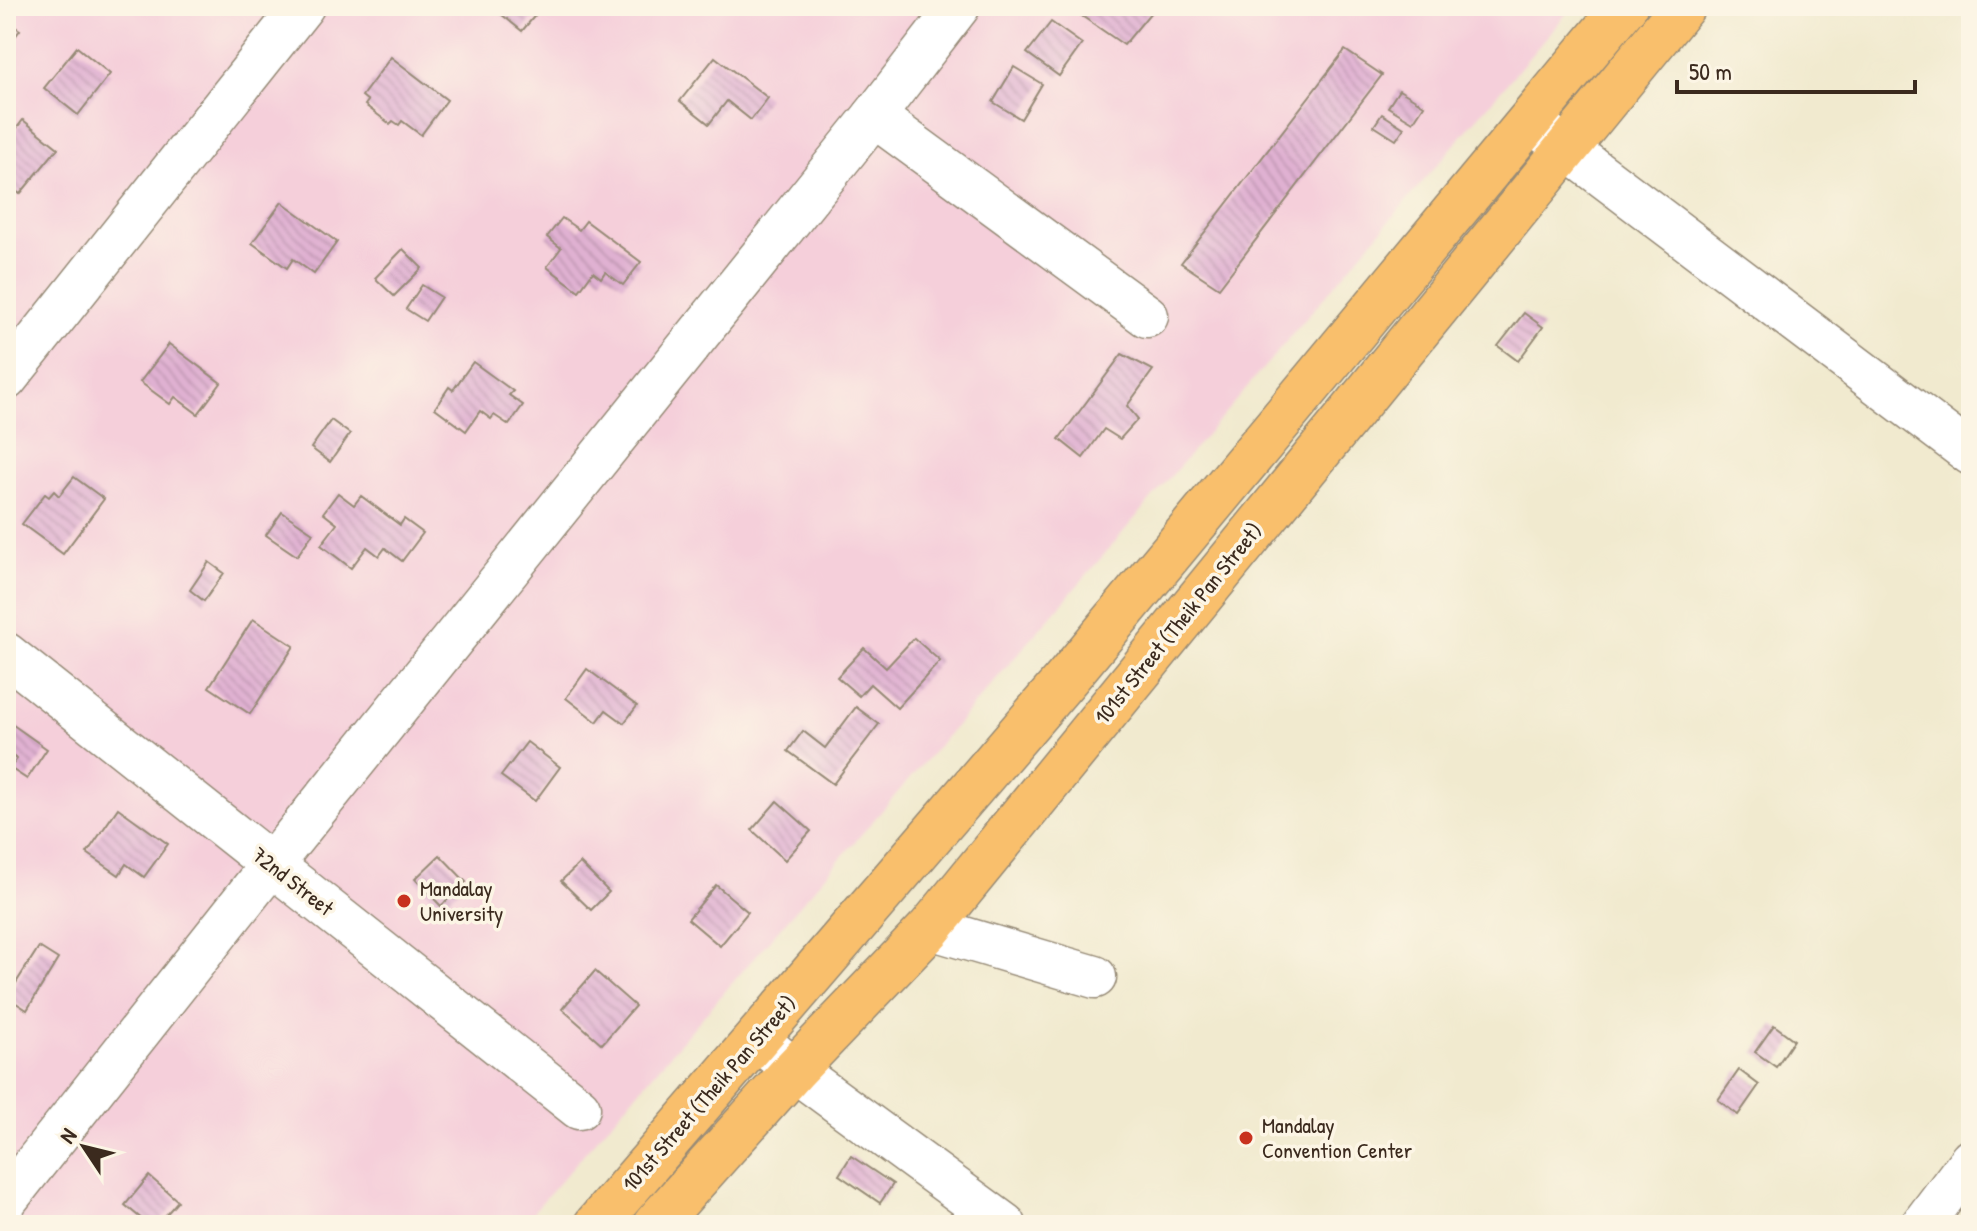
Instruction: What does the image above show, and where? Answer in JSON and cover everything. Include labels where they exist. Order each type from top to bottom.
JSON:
[{"type":"main road","name":"101st Street (Theik Pan Street)","points":[[596,1225],[1066,679],[1625,6]]},
{"type":"main road","name":"101st Street (Theik Pan Street)","points":[[669,1209],[794,1070],[930,928],[1683,6]]},
{"type":"main road","points":[[648,1164],[669,1209]]},
{"type":"lane","points":[[6,379],[303,6]]},
{"type":"lane","points":[[6,1200],[959,6]]},
{"type":"lane","points":[[874,116],[1147,316]]},
{"type":"lane","points":[[1531,121],[1971,454]]},
{"type":"lane","name":"72nd Street","points":[[6,654],[579,1108]]},
{"type":"lane","points":[[1066,679],[1106,711]]},
{"type":"lane","points":[[930,928],[1095,977]]},
{"type":"lane","points":[[756,1038],[794,1070],[1005,1225]]},
{"type":"lane","points":[[1922,1225],[1971,1160]]},
{"type":"shaded area","name":"Mandalay University","points":[[6,6],[1573,6],[1084,578],[522,1225],[6,1225]]},
{"type":"building","points":[[491,6],[543,6],[522,31]]},
{"type":"building","points":[[1086,6],[1156,6],[1124,45],[1079,14]]},
{"type":"building","points":[[6,21],[20,30],[11,42],[6,39]]},
{"type":"building","points":[[1051,22],[1082,44],[1059,76],[1027,53]]},
{"type":"building","points":[[77,47],[110,74],[78,115],[44,88]]},
{"type":"building","points":[[1345,50],[1382,75],[1219,288],[1181,263]]},
{"type":"building","points":[[391,57],[447,100],[421,135],[402,121],[399,125],[393,121],[390,124],[365,105],[368,101],[362,96]]},
{"type":"building","points":[[715,57],[768,98],[751,120],[727,101],[709,124],[680,101]]},
{"type":"building","points":[[1014,67],[1042,84],[1021,119],[993,102]]},
{"type":"building","points":[[1399,90],[1424,105],[1413,122],[1388,107]]},
{"type":"building","points":[[1382,114],[1404,128],[1396,140],[1374,126]]},
{"type":"building","points":[[23,120],[58,148],[20,194],[6,183],[6,142]]},
{"type":"building","points":[[282,202],[337,242],[314,274],[293,259],[287,268],[252,243]]},
{"type":"building","points":[[562,218],[579,230],[586,221],[641,262],[623,285],[605,272],[601,278],[593,272],[579,291],[547,267],[561,248],[547,237]]},
{"type":"building","points":[[403,249],[422,268],[394,296],[375,278]]},
{"type":"building","points":[[422,285],[441,297],[425,321],[406,309]]},
{"type":"building","points":[[1524,313],[1543,327],[1518,361],[1498,346]]},
{"type":"building","points":[[169,344],[221,383],[198,414],[175,397],[170,404],[140,382]]},
{"type":"building","points":[[1122,354],[1153,370],[1127,406],[1138,419],[1120,439],[1104,429],[1083,458],[1059,439]]},
{"type":"building","points":[[473,362],[513,391],[509,395],[523,405],[509,425],[494,415],[491,419],[480,411],[466,431],[435,408],[449,387],[453,390]]},
{"type":"building","points":[[331,420],[350,434],[330,462],[311,448]]},
{"type":"building","points":[[74,477],[104,499],[63,554],[22,524],[45,494],[49,497],[54,491],[59,496]]},
{"type":"building","points":[[338,493],[354,505],[361,496],[400,525],[404,519],[423,533],[402,561],[385,548],[379,556],[367,547],[351,568],[321,545],[337,524],[323,513]]},
{"type":"building","points":[[282,512],[313,533],[297,556],[266,535]]},
{"type":"building","points":[[209,562],[224,573],[204,601],[190,590]]},
{"type":"building","points":[[253,619],[294,646],[250,714],[209,687]]},
{"type":"building","points":[[914,638],[940,661],[897,708],[870,684],[859,696],[837,677],[864,648],[886,668]]},
{"type":"building","points":[[587,669],[637,706],[624,723],[606,710],[597,722],[566,698]]},
{"type":"building","points":[[856,707],[879,724],[833,784],[788,751],[803,731],[825,748]]},
{"type":"building","points":[[6,720],[47,749],[27,779],[10,768],[17,759],[6,752]]},
{"type":"building","points":[[527,742],[560,767],[535,801],[501,776]]},
{"type":"building","points":[[777,801],[811,831],[785,860],[752,830]]},
{"type":"building","points":[[118,808],[168,844],[144,877],[126,864],[119,875],[87,853]]},
{"type":"building","points":[[440,855],[466,882],[441,906],[415,879]]},
{"type":"building","points":[[580,863],[609,892],[591,910],[561,881]]},
{"type":"building","points":[[716,885],[748,912],[720,946],[688,919]]},
{"type":"building","points":[[39,947],[58,959],[27,1010],[7,997]]},
{"type":"building","points":[[595,971],[635,1006],[602,1044],[562,1009]]},
{"type":"building","points":[[1774,1025],[1794,1040],[1776,1067],[1755,1052]]},
{"type":"building","points":[[1739,1070],[1759,1085],[1738,1115],[1718,1100]]},
{"type":"building","points":[[851,1156],[893,1184],[880,1203],[839,1175]]},
{"type":"building","points":[[149,1176],[178,1201],[157,1225],[149,1225],[125,1205]]},
{"type":"place","name":"Mandalay University","points":[[404,901]]},
{"type":"place","name":"Mandalay Convention Center","points":[[1246,1138]]}]
